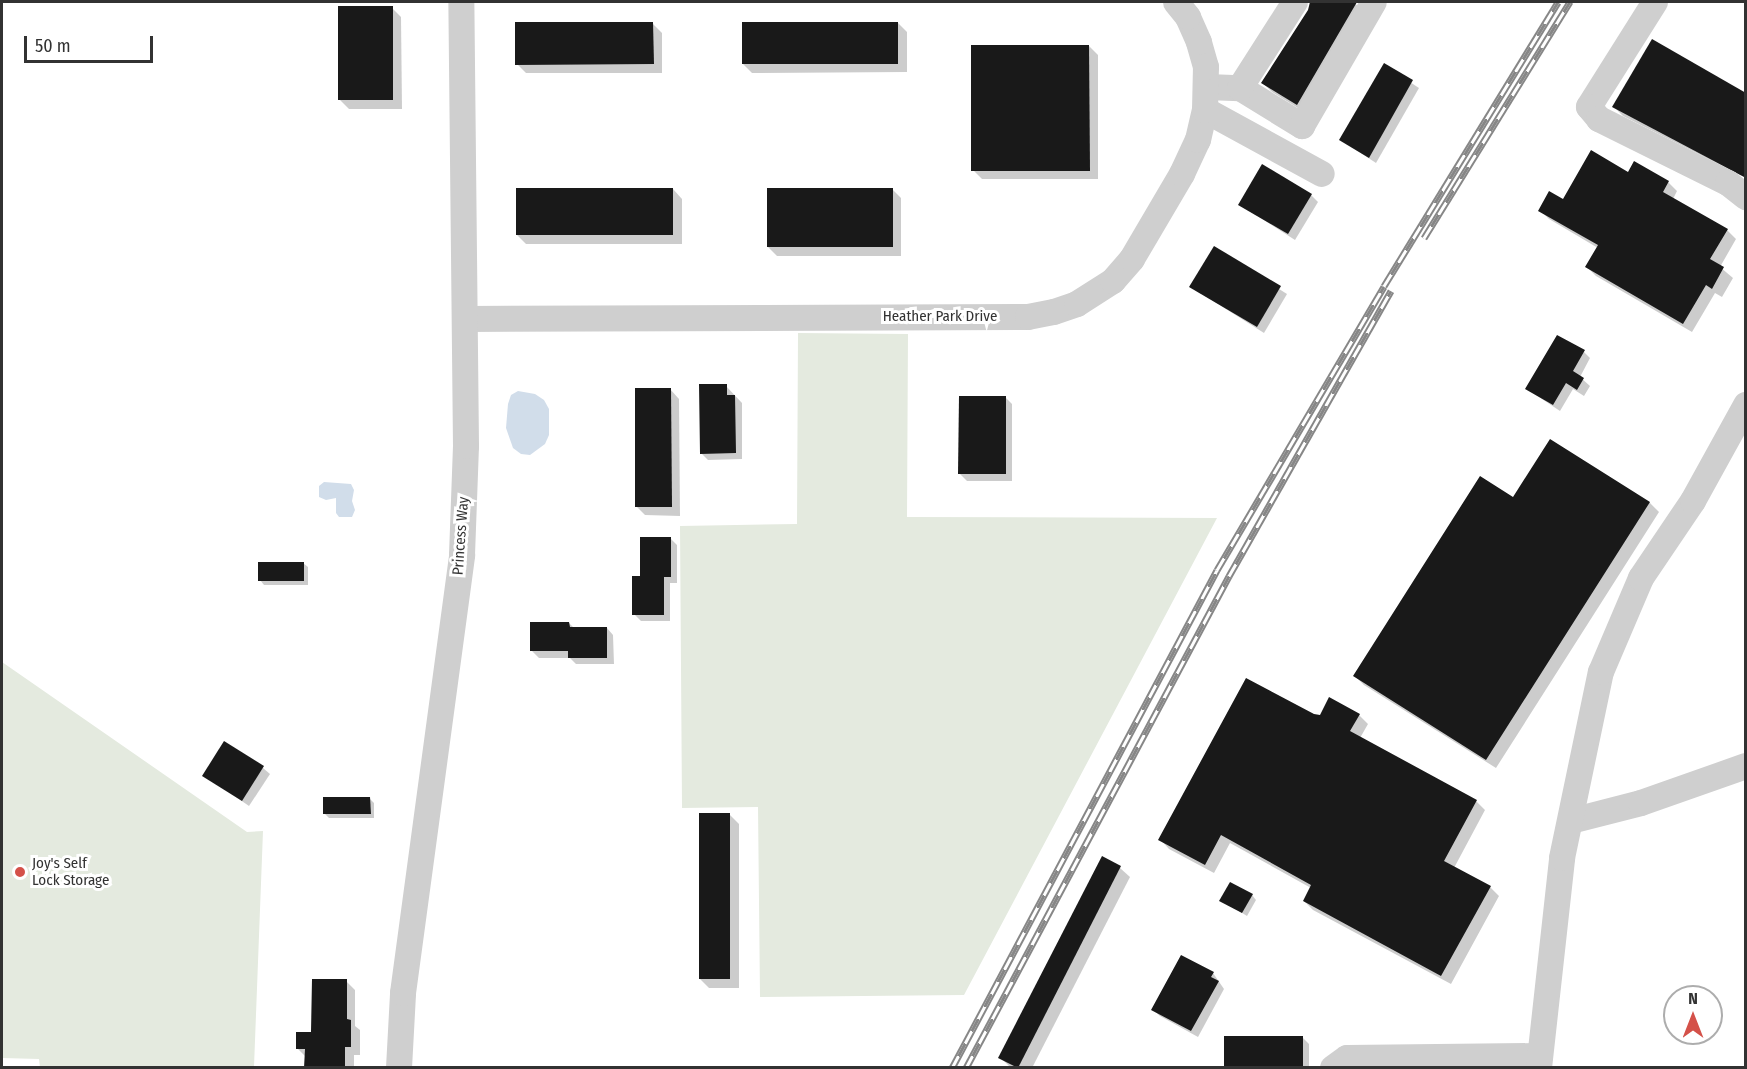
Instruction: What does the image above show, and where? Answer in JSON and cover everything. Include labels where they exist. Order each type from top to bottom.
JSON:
[{"type":"street","name":"Princess Way","points":[[399,1068],[403,993],[462,555],[466,456],[466,320],[461,2]]},
{"type":"street","points":[[1206,98],[1240,88],[1295,2]]},
{"type":"street","points":[[1240,88],[1302,126],[1374,2]]},
{"type":"street","points":[[1655,2],[1589,107],[1599,119],[1728,183],[1746,197]]},
{"type":"street","name":"Heather Park Drive","points":[[466,320],[1028,317],[1054,312],[1096,293],[1113,281],[1132,259],[1182,174],[1198,140],[1206,98],[1199,42],[1188,9]]},
{"type":"street","points":[[1206,98],[1322,174]]},
{"type":"street","points":[[1333,1068],[1347,1058],[1539,1062],[1562,858],[1606,662],[1641,578],[1693,501],[1746,405]]},
{"type":"street","points":[[1571,821],[1641,803],[1746,766]]},
{"type":"shaded area","points":[[798,333],[908,334],[907,517],[1217,518],[964,995],[760,997],[758,807],[682,808],[680,526],[797,524]]},
{"type":"shaded area","points":[[518,391],[535,394],[544,400],[549,409],[549,435],[545,444],[530,455],[521,454],[513,448],[506,428],[508,404],[511,395]]},
{"type":"shaded area","points":[[324,482],[351,484],[354,490],[352,501],[355,510],[352,517],[339,517],[336,513],[336,498],[326,500],[319,497],[319,486]]},
{"type":"shaded area","points":[[2,662],[247,832],[263,831],[254,1067],[40,1068],[39,1059],[2,1058]]},
{"type":"building","points":[[1310,2],[1357,2],[1297,105],[1261,83],[1308,10]]},
{"type":"building","points":[[338,6],[393,6],[393,100],[338,100]]},
{"type":"building","points":[[515,22],[653,22],[654,64],[515,65]]},
{"type":"building","points":[[742,22],[898,22],[898,64],[742,64]]},
{"type":"building","points":[[1652,39],[1746,93],[1746,178],[1612,107]]},
{"type":"building","points":[[971,45],[1089,45],[1090,171],[971,171]]},
{"type":"building","points":[[1384,63],[1413,80],[1369,158],[1339,140]]},
{"type":"building","points":[[1591,150],[1628,172],[1634,161],[1669,181],[1663,192],[1728,229],[1710,259],[1724,267],[1712,289],[1706,285],[1683,324],[1585,267],[1598,245],[1538,211],[1549,191],[1563,199]]},
{"type":"building","points":[[1262,164],[1312,194],[1288,234],[1238,205]]},
{"type":"building","points":[[516,188],[673,188],[673,235],[516,235]]},
{"type":"building","points":[[767,188],[893,188],[893,247],[767,247]]},
{"type":"building","points":[[1214,246],[1281,286],[1257,327],[1189,287]]},
{"type":"building","points":[[1557,335],[1585,350],[1573,371],[1584,378],[1577,390],[1566,383],[1553,405],[1525,389]]},
{"type":"building","points":[[699,384],[727,384],[727,395],[735,395],[736,453],[700,454]]},
{"type":"building","points":[[635,388],[671,388],[672,507],[635,507]]},
{"type":"building","points":[[959,396],[1006,396],[1006,474],[958,474]]},
{"type":"building","points":[[1550,439],[1650,502],[1486,760],[1353,676],[1480,476],[1513,497]]},
{"type":"building","points":[[640,537],[671,537],[671,577],[664,577],[664,615],[632,615],[632,576],[640,576]]},
{"type":"building","points":[[258,562],[304,562],[304,581],[258,581]]},
{"type":"building","points":[[530,622],[569,622],[570,627],[607,627],[607,658],[568,658],[568,651],[530,651]]},
{"type":"building","points":[[1246,678],[1314,714],[1320,715],[1329,697],[1360,714],[1350,731],[1477,800],[1444,861],[1491,886],[1441,976],[1303,901],[1311,885],[1221,835],[1205,865],[1158,840]]},
{"type":"building","points":[[224,741],[264,766],[242,801],[202,776]]},
{"type":"building","points":[[323,797],[370,797],[371,814],[323,814]]},
{"type":"building","points":[[699,813],[730,813],[730,979],[699,979]]},
{"type":"building","points":[[1102,856],[1121,866],[1018,1068],[998,1058]]},
{"type":"building","points":[[1230,882],[1253,894],[1242,913],[1219,901]]},
{"type":"building","points":[[1181,955],[1214,972],[1211,977],[1219,981],[1191,1031],[1151,1010]]},
{"type":"building","points":[[312,979],[347,979],[347,1019],[351,1020],[351,1047],[345,1047],[345,1068],[304,1068],[305,1049],[296,1049],[296,1032],[311,1032]]},
{"type":"building","points":[[1224,1036],[1303,1036],[1303,1068],[1224,1068]]},
{"type":"railway","points":[[952,1068],[1217,570],[1384,286],[1558,2]]},
{"type":"railway","points":[[1424,238],[1570,2]]},
{"type":"railway","points":[[966,1068],[1229,576],[1391,291]]},
{"type":"place","name":"Joy's Self Lock Storage","points":[[20,872]]}]
